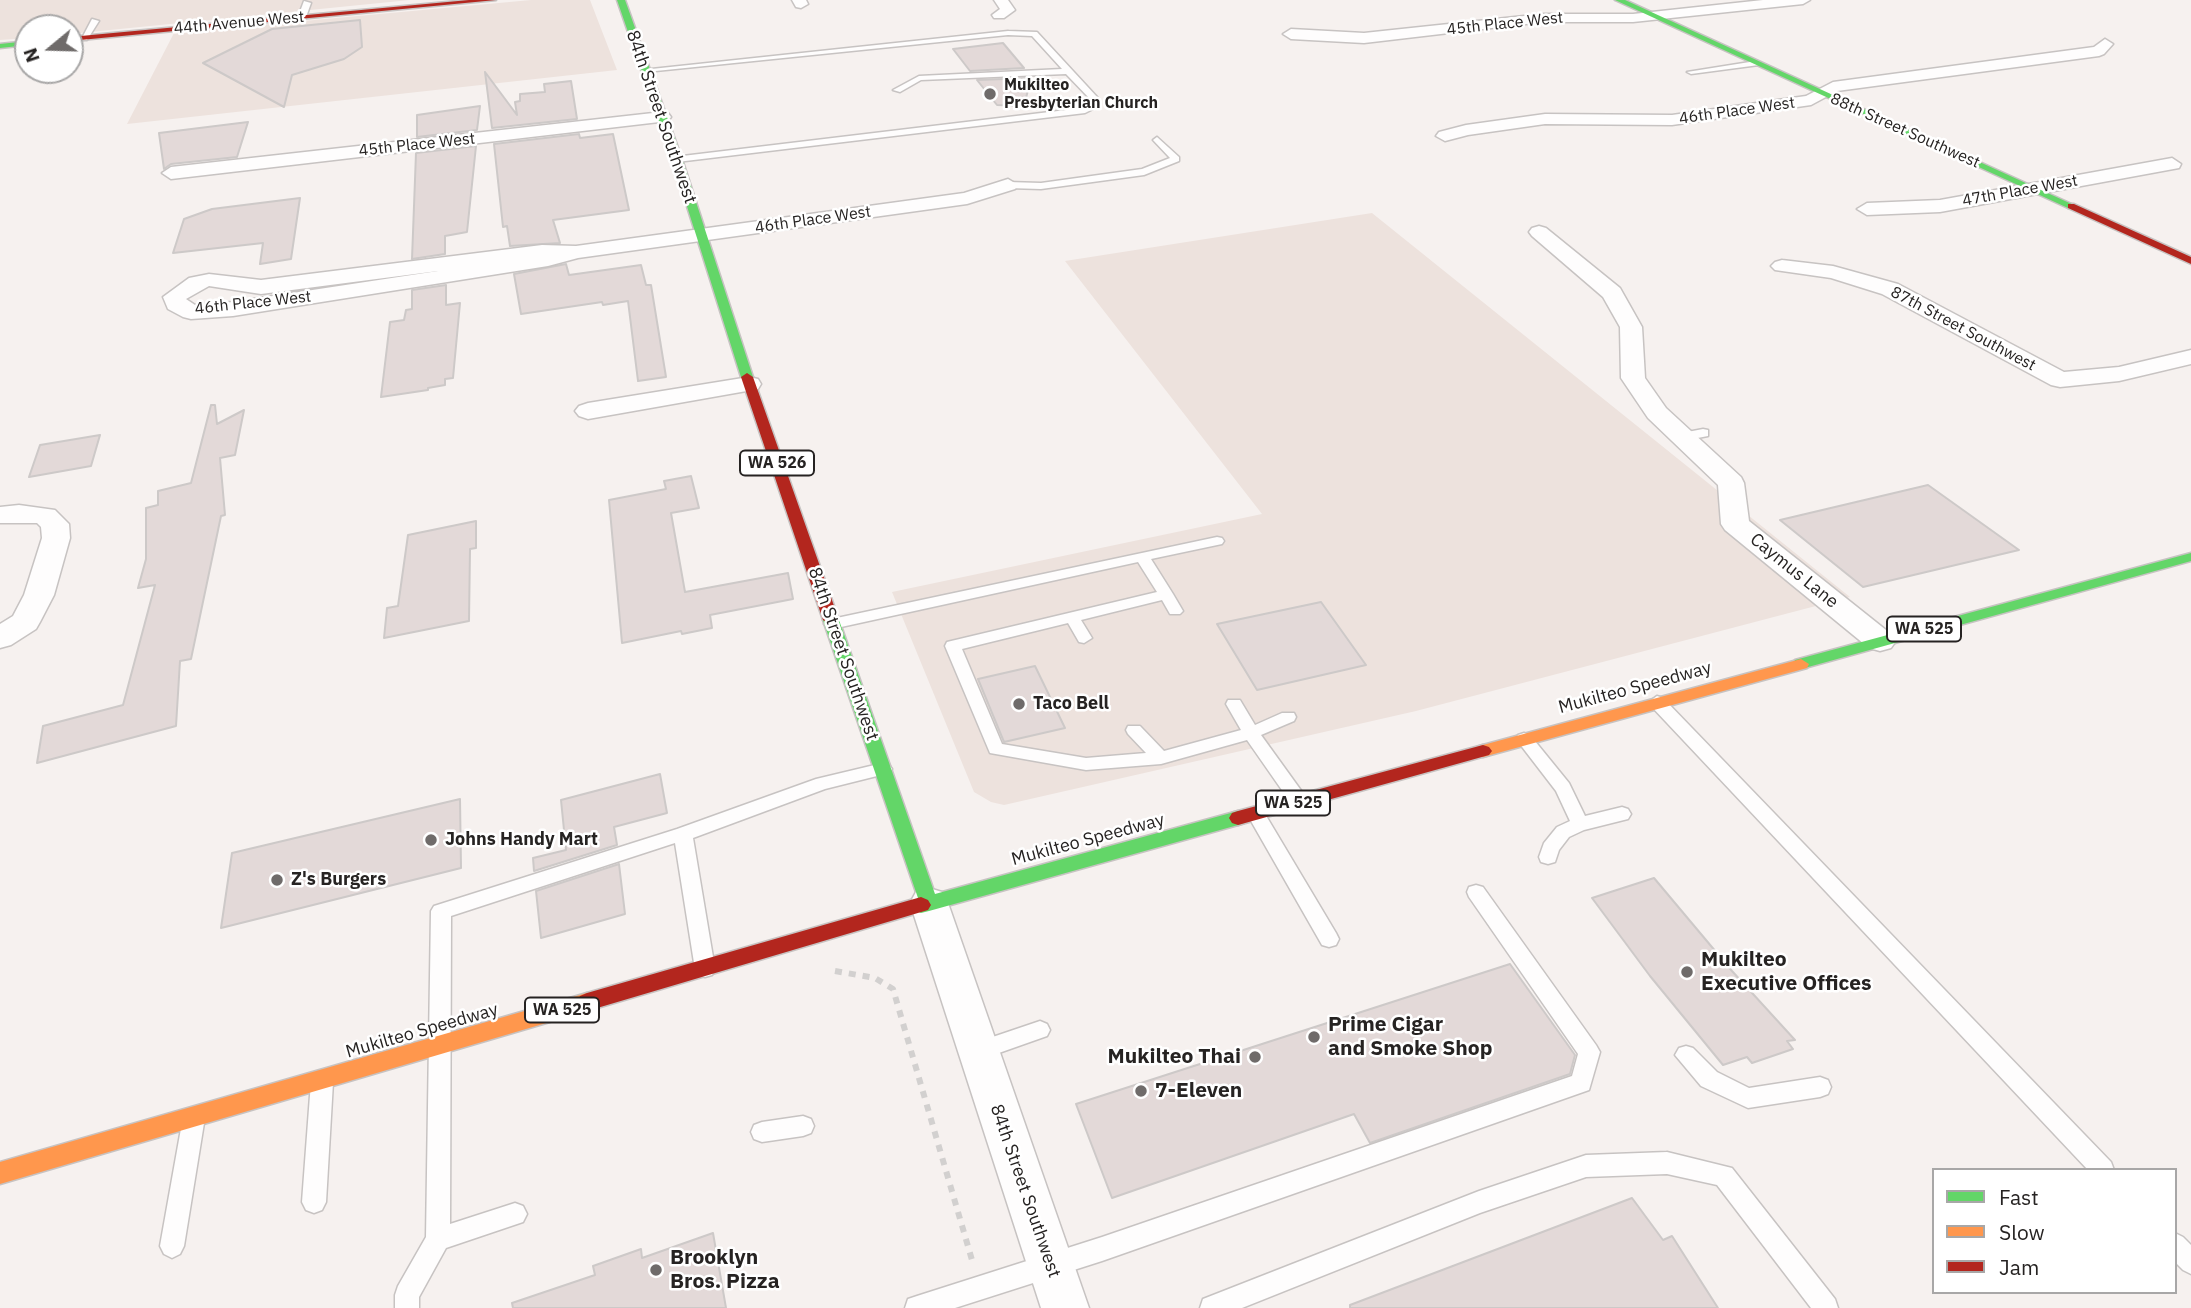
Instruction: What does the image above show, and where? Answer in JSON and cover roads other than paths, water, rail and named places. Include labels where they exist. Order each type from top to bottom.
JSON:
[{"type":"main road","name":"44th Avenue West","points":[[84,37],[304,10],[492,0]]},
{"type":"main road","name":"84th Street Southwest","points":[[621,0],[677,159],[749,384],[929,904]]},
{"type":"main road","name":"88th Street Southwest","points":[[1619,0],[2191,261]]},
{"type":"main road","name":"Mukilteo Speedway","points":[[0,1173],[929,904],[2191,557]]},
{"type":"street","name":"45th Place West","points":[[1291,34],[1323,38],[1364,38],[1554,17],[1617,19],[1803,0]]},
{"type":"street","name":"46th Place West","points":[[1445,136],[1466,130],[1545,119],[1672,120],[1811,100],[1833,87],[2099,51],[2105,44]]},
{"type":"street","name":"45th Place West","points":[[171,173],[662,117]]},
{"type":"street","name":"47th Place West","points":[[1867,209],[1940,206],[2172,164]]},
{"type":"street","name":"46th Place West","points":[[576,251],[548,260],[233,309],[191,312],[176,304],[174,297],[197,283],[209,280],[261,286],[542,251],[576,251],[967,198],[1008,185]]},
{"type":"street","name":"Caymus Lane","points":[[1539,232],[1612,293],[1631,327],[1633,378],[1657,414],[1692,435],[1739,487],[1735,524],[1880,641]]},
{"type":"street","name":"87th Street Southwest","points":[[1782,266],[1833,272],[1890,289],[2060,380],[2119,374],[2191,357]]},
{"type":"street","points":[[588,411],[749,384]]},
{"type":"street","points":[[0,515],[19,513],[45,516],[55,524],[56,538],[39,596],[24,622],[0,638]]},
{"type":"street","name":"84th Street Southwest","points":[[929,904],[1058,1287]]},
{"type":"lane","points":[[84,31],[95,21]]},
{"type":"lane","points":[[646,70],[1008,33],[1034,34],[1095,100],[1094,105],[1086,110],[677,159]]},
{"type":"lane","points":[[1691,72],[1756,63]]},
{"type":"lane","points":[[897,90],[919,78],[1069,71]]},
{"type":"lane","points":[[1008,185],[1041,186],[1144,172],[1176,159],[1157,140]]},
{"type":"lane","points":[[832,624],[1217,541]]},
{"type":"lane","points":[[1142,557],[1175,611]]},
{"type":"lane","points":[[1166,594],[953,646],[996,749],[1086,764],[1161,758],[1251,733],[1288,717]]},
{"type":"lane","points":[[1072,617],[1084,638]]},
{"type":"lane","points":[[1657,702],[2101,1168]]},
{"type":"lane","points":[[1234,704],[1299,801]]},
{"type":"lane","points":[[1134,730],[1161,758]]},
{"type":"lane","points":[[1524,739],[1563,788],[1580,824]]},
{"type":"lane","points":[[407,1308],[407,1295],[438,1239],[440,911],[683,834],[822,783],[883,769]]},
{"type":"lane","points":[[1256,814],[1329,939]]},
{"type":"lane","points":[[1548,857],[1550,848],[1563,832],[1580,824],[1622,814]]},
{"type":"lane","points":[[683,834],[705,969]]},
{"type":"lane","points":[[917,1308],[980,1288],[1058,1287],[1581,1083],[1589,1052],[1476,892]]},
{"type":"lane","points":[[977,1051],[1040,1030]]},
{"type":"lane","points":[[1686,1055],[1709,1079],[1748,1098],[1820,1087]]},
{"type":"lane","points":[[314,1202],[322,1079]]},
{"type":"lane","points":[[172,1246],[194,1117]]},
{"type":"lane","points":[[762,1132],[803,1126]]},
{"type":"lane","points":[[1212,1308],[1479,1202],[1586,1166],[1667,1163],[1724,1176],[1826,1308]]},
{"type":"lane","points":[[438,1239],[515,1214]]},
{"type":"lane","points":[[2177,1247],[2191,1262]]},
{"type":"place","name":"Mukilteo Presbyterian Church","points":[[990,94]]},
{"type":"place","name":"Taco Bell","points":[[1019,704]]},
{"type":"place","name":"Johns Handy Mart","points":[[431,840]]},
{"type":"place","name":"Z's Burgers","points":[[277,880]]},
{"type":"place","name":"Mukilteo Executive Offices","points":[[1687,972]]},
{"type":"place","name":"Prime Cigar and Smoke Shop","points":[[1314,1037]]},
{"type":"place","name":"Mukilteo Thai","points":[[1255,1057]]},
{"type":"place","name":"7-Eleven","points":[[1141,1091]]},
{"type":"place","name":"Brooklyn Bros. Pizza","points":[[656,1270]]}]
